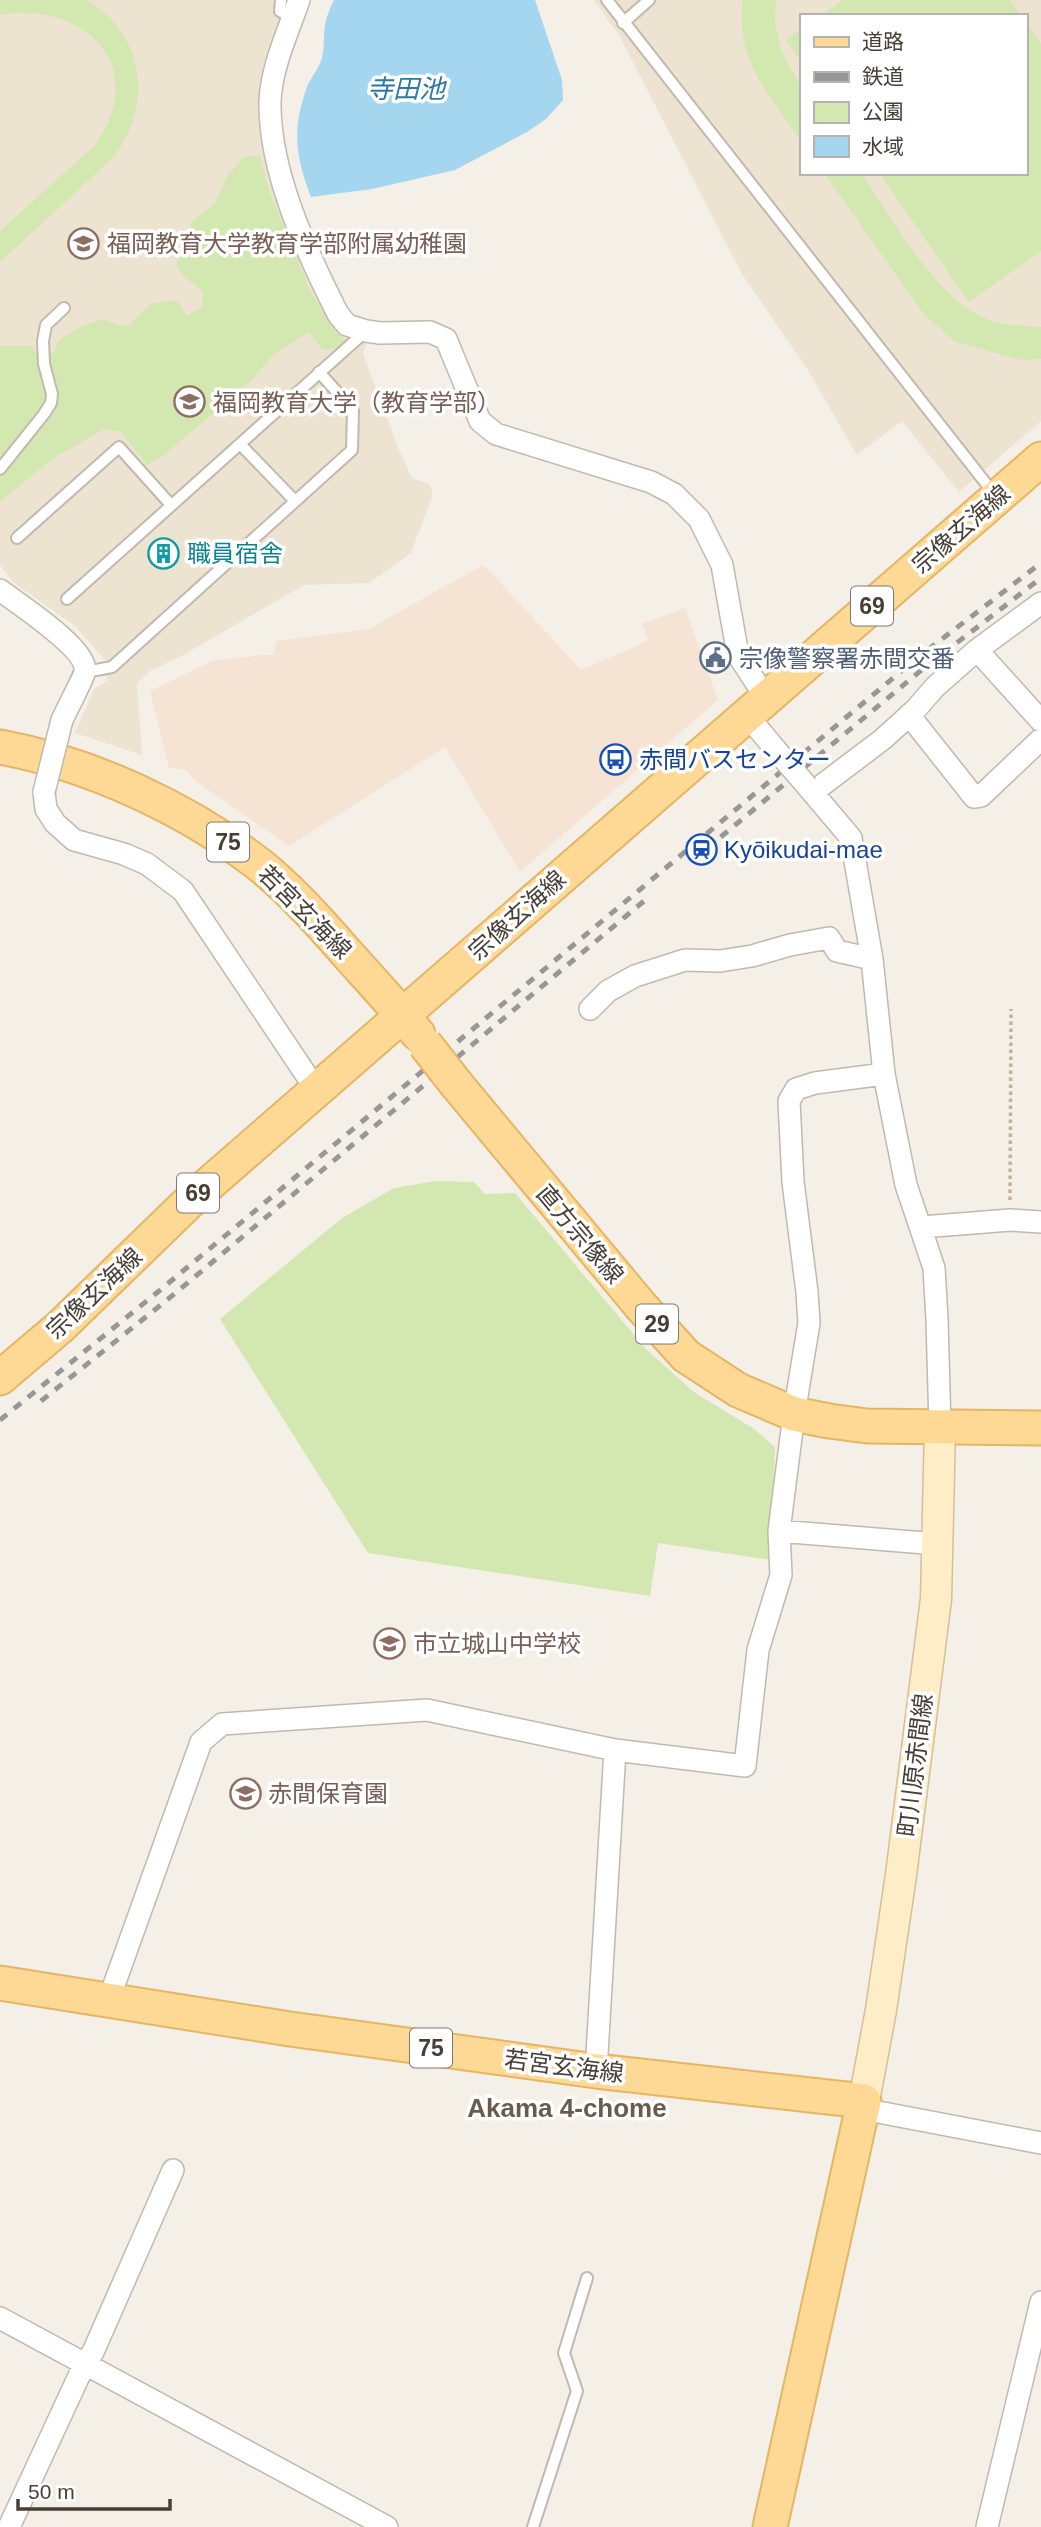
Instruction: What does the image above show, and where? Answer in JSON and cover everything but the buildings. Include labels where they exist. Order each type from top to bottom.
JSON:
[{"type":"main road","name":"宗像玄海線","points":[[0,1378],[60,1327],[194,1197],[1041,459]]},
{"type":"main road","name":"若宮玄海線","points":[[0,747],[27,752],[89,772],[207,827],[263,867],[312,914],[404,1016]]},
{"type":"main road","name":"直方宗像線","points":[[404,1016],[457,1085],[640,1305],[686,1356],[738,1390],[794,1414],[867,1426],[1041,1428]]},
{"type":"main road","name":"町川原赤間線","points":[[864,2101],[901,1875],[936,1598],[940,1427]]},
{"type":"main road","name":"若宮玄海線","points":[[0,1983],[290,2029],[596,2071],[864,2101]]},
{"type":"main road","points":[[770,2527],[864,2101]]},
{"type":"street","points":[[296,10],[276,68],[270,101],[272,134],[279,178],[338,314],[347,324],[366,331],[430,331],[446,339],[480,421],[496,434],[651,482],[674,494],[699,519],[722,565],[738,655],[756,706],[776,750],[851,838],[872,959],[884,1074],[906,1185],[934,1268],[940,1427]]},
{"type":"street","points":[[0,590],[58,635],[82,658],[85,672],[62,720],[44,792],[46,809],[55,823],[74,840],[148,864],[183,891],[317,1091]]},
{"type":"street","points":[[810,789],[883,739],[977,650],[1041,603]]},
{"type":"street","points":[[977,650],[1041,721]]},
{"type":"street","points":[[909,715],[974,797],[981,796],[1041,739]]},
{"type":"street","points":[[590,1009],[608,991],[635,976],[685,960],[720,961],[828,938],[837,951],[872,959]]},
{"type":"street","points":[[109,1999],[201,1742],[222,1724],[426,1710],[615,1750],[745,1766],[758,1650],[781,1575],[779,1531],[808,1323],[807,1292],[793,1182],[789,1101],[796,1089],[815,1083],[884,1074]]},
{"type":"street","points":[[922,1227],[1010,1220],[1041,1222]]},
{"type":"street","points":[[779,1531],[937,1544]]},
{"type":"street","points":[[596,2071],[615,1750]]},
{"type":"street","points":[[864,2101],[873,2111],[1041,2144]]},
{"type":"street","points":[[9,2527],[85,2363],[93,2352],[173,2170]]},
{"type":"street","points":[[987,2527],[1041,2302]]},
{"type":"street","points":[[0,2318],[387,2527]]},
{"type":"lane","points":[[281,0],[280,11],[296,10]]},
{"type":"lane","points":[[607,0],[996,498]]},
{"type":"lane","points":[[623,23],[649,0]]},
{"type":"lane","points":[[0,469],[51,403],[52,394],[44,364],[43,341],[46,325],[64,308]]},
{"type":"lane","points":[[67,599],[366,331]]},
{"type":"lane","points":[[85,672],[112,667],[352,450],[353,410],[319,372]]},
{"type":"lane","points":[[240,443],[295,501]]},
{"type":"lane","points":[[17,538],[119,447],[171,505]]},
{"type":"lane","points":[[534,2527],[577,2391],[564,2353],[587,2278]]},
{"type":"path","points":[[1010,1220],[1011,1009]]},
{"type":"shaded area","name":"福岡教育大学（教育学部）","points":[[0,0],[289,0],[262,92],[321,299],[368,338],[363,354],[399,450],[412,478],[430,485],[433,494],[411,553],[369,583],[304,585],[185,654],[150,671],[137,683],[142,755],[75,733],[94,689],[107,681],[106,661],[75,626],[14,583],[0,565]]},
{"type":"shaded area","points":[[594,0],[1041,0],[1041,421],[959,492],[902,421],[857,455],[809,372],[742,274],[620,37]]},
{"type":"shaded area","points":[[481,566],[488,569],[581,670],[648,641],[642,624],[685,608],[718,700],[520,872],[445,747],[289,846],[197,782],[184,769],[169,768],[150,691],[212,661],[274,655],[276,641],[369,629]]},
{"type":"green space","points":[[0,0],[87,0],[121,32],[131,51],[137,72],[138,93],[134,115],[114,157],[0,262],[0,231],[95,145],[110,117],[116,91],[112,67],[101,46],[83,30],[60,18],[32,13],[0,15]]},
{"type":"green space","points":[[743,0],[776,0],[775,23],[782,52],[800,85],[800,140],[757,76],[744,41]]},
{"type":"green space","points":[[843,0],[1010,0],[1020,14],[823,14]]},
{"type":"green space","points":[[1027,24],[1041,44],[1041,251],[969,302],[880,175],[1027,175]]},
{"type":"green space","points":[[800,30],[800,61],[786,40]]},
{"type":"green space","points":[[260,156],[269,190],[309,288],[328,320],[346,341],[334,349],[323,350],[309,332],[273,355],[250,382],[163,456],[147,465],[121,432],[104,429],[51,460],[0,502],[0,346],[32,346],[39,357],[54,352],[59,340],[82,326],[103,319],[126,327],[151,304],[176,300],[187,316],[202,307],[203,291],[184,277],[176,264],[187,246],[191,222],[216,202],[227,176],[244,157]]},
{"type":"green space","points":[[825,175],[862,175],[913,251],[960,303],[993,321],[1041,327],[1041,359],[1021,360],[956,342],[925,316]]},
{"type":"green space","points":[[436,1181],[474,1182],[485,1194],[515,1193],[646,1349],[694,1392],[754,1429],[775,1447],[771,1560],[658,1543],[650,1596],[368,1553],[220,1319],[342,1218],[394,1188]]},
{"type":"water","name":"寺田池","points":[[334,0],[535,0],[562,80],[563,100],[546,119],[527,132],[455,170],[372,189],[311,197],[299,155],[297,129],[307,87],[322,58],[326,20]]},
{"type":"railway","points":[[0,1420],[159,1291],[916,659],[1041,563]]},
{"type":"railway","points":[[693,860],[924,668],[1041,578]]},
{"type":"railway","points":[[41,1401],[167,1300],[650,896]]},
{"type":"place","name":"福岡教育大学教育学部附属幼稚園","points":[[84,243]]},
{"type":"place","name":"福岡教育大学（教育学部）","points":[[190,402]]},
{"type":"place","name":"職員宿舎","points":[[164,553]]},
{"type":"place","name":"宗像警察署赤間交番","points":[[716,658]]},
{"type":"place","name":"赤間バスセンター","points":[[616,759]]},
{"type":"place","name":"Kyōikudai-mae","points":[[701,849]]},
{"type":"place","name":"市立城山中学校","points":[[390,1643]]},
{"type":"place","name":"赤間保育園","points":[[245,1793]]},
{"type":"district","name":"Akama 4-chome","points":[[567,2108]]}]
